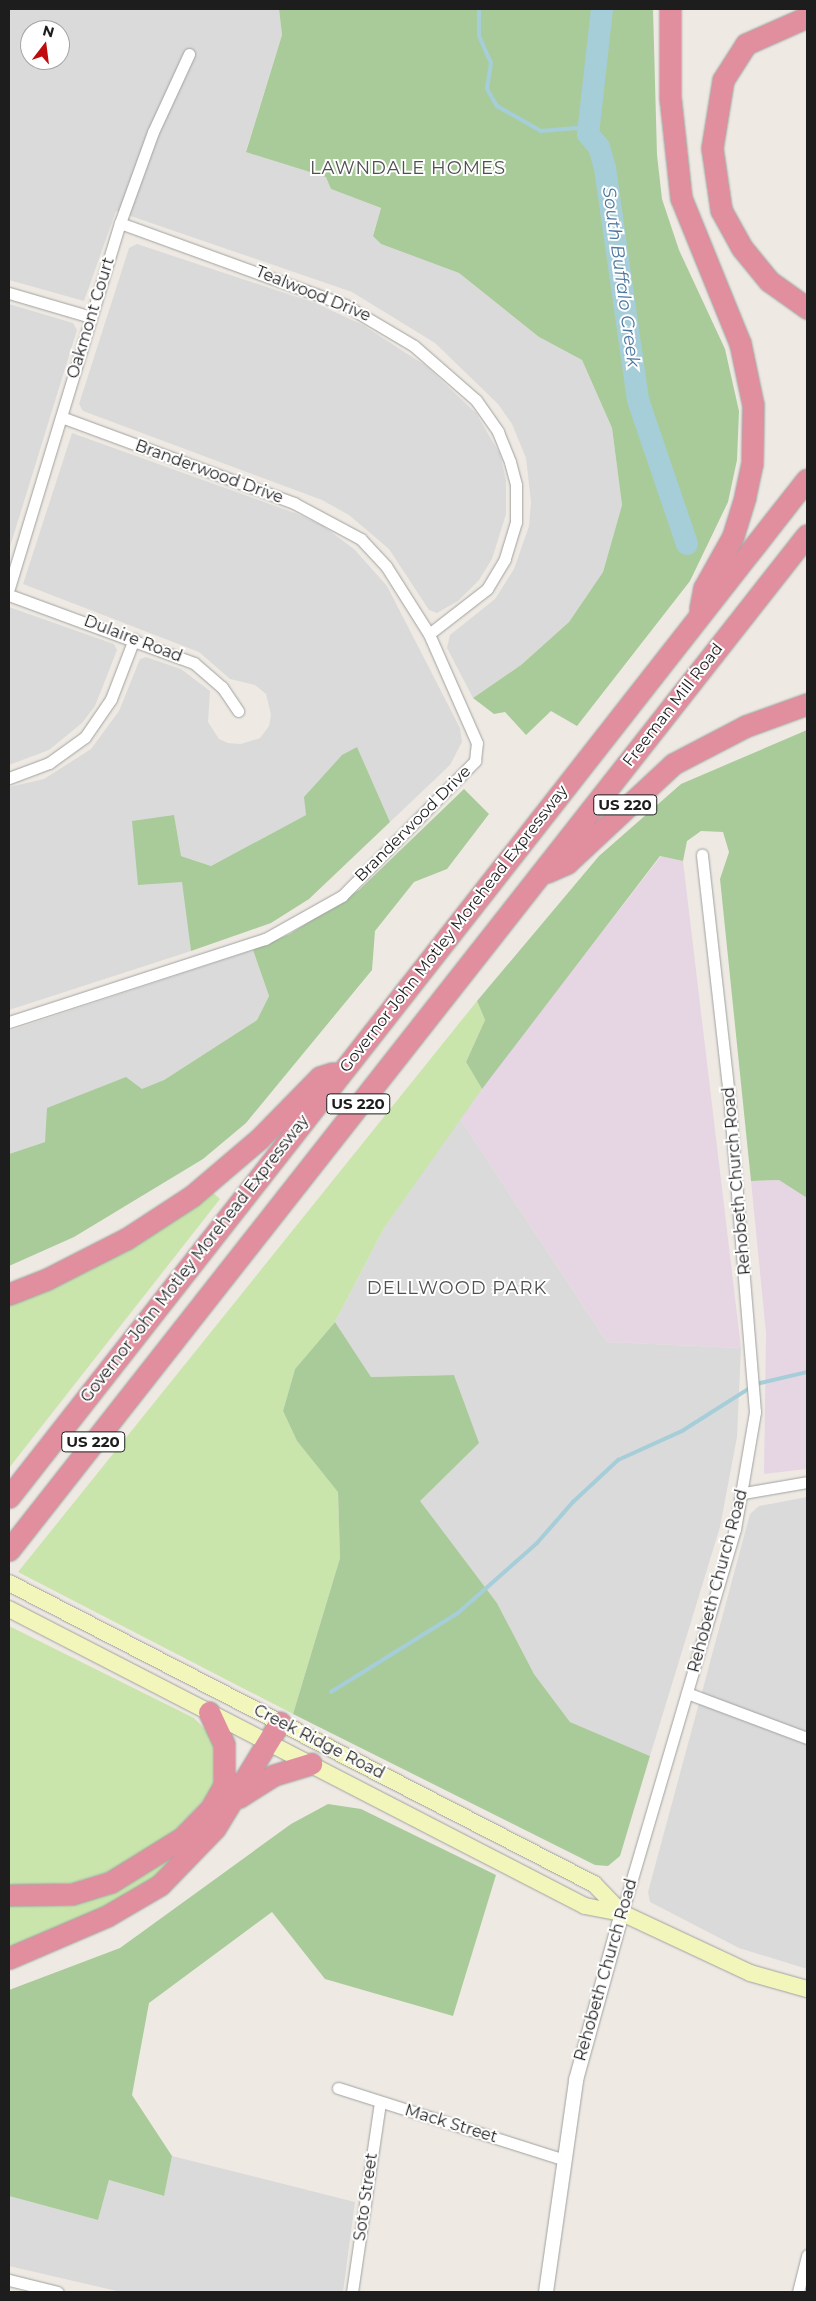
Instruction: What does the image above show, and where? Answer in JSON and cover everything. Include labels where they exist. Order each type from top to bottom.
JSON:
[{"type":"highway","points":[[670,9],[670,97],[681,198],[740,343],[753,406],[752,463],[745,497],[733,536],[704,588],[698,617]]},
{"type":"highway","points":[[807,17],[777,27],[746,44],[723,80],[712,148],[721,210],[742,248],[769,281],[807,308]]},
{"type":"highway","name":"Governor John Motley Morehead Expressway","points":[[9,1497],[807,479]]},
{"type":"highway","name":"Freeman Mill Road","points":[[540,875],[807,535]]},
{"type":"highway","name":"US 220","points":[[540,875],[567,863],[622,807],[673,764],[746,726],[807,704]]},
{"type":"highway","name":"Governor John Motley Morehead Expressway","points":[[9,1550],[540,875]]},
{"type":"highway","points":[[9,1294],[47,1280],[126,1239],[192,1196],[259,1139],[320,1076],[342,1070]]},
{"type":"highway","points":[[208,1712],[224,1744],[224,1787]]},
{"type":"highway","points":[[9,1958],[107,1916],[160,1885],[192,1856],[228,1808],[274,1719]]},
{"type":"highway","points":[[9,1895],[72,1894],[111,1882],[182,1838],[211,1808],[224,1787],[262,1739]]},
{"type":"highway","points":[[228,1808],[259,1782],[311,1764]]},
{"type":"main road","name":"Creek Ridge Road","points":[[9,1583],[594,1884],[622,1913]]},
{"type":"main road","name":"Creek Ridge Road","points":[[11,1610],[585,1906],[622,1913],[750,1973],[807,1988]]},
{"type":"street","name":"Oakmont Court","points":[[9,588],[120,224],[153,132],[190,54]]},
{"type":"street","name":"Tealwood Drive","points":[[120,224],[345,304],[414,346],[476,400],[498,432],[510,462],[516,485],[516,522],[505,559],[487,589],[429,634]]},
{"type":"street","points":[[9,293],[91,317]]},
{"type":"street","name":"Branderwood Drive","points":[[9,1022],[265,940],[342,896],[476,761],[477,743],[429,634],[397,582],[361,539],[294,503],[61,417]]},
{"type":"street","name":"Dulaire Road","points":[[9,595],[180,656],[209,674],[238,711]]},
{"type":"street","points":[[9,778],[48,763],[85,737],[111,699],[134,639]]},
{"type":"street","name":"Rehobeth Church Road","points":[[546,2292],[576,2080],[622,1913],[744,1493],[755,1412],[754,1375],[702,855]]},
{"type":"street","points":[[744,1493],[807,1482]]},
{"type":"street","points":[[687,1693],[807,1738]]},
{"type":"street","name":"Mack Street","points":[[338,2088],[565,2160]]},
{"type":"street","name":"Soto Street","points":[[352,2292],[380,2102]]},
{"type":"street","points":[[798,2292],[807,2254]]},
{"type":"street","points":[[9,2280],[30,2289],[58,2292]]},
{"type":"shaded area","points":[[9,9],[279,9],[282,35],[246,151],[327,177],[331,189],[381,208],[373,235],[381,244],[459,273],[539,337],[582,360],[612,428],[622,505],[603,572],[569,622],[521,665],[473,698],[447,648],[450,635],[495,599],[514,569],[529,526],[531,502],[526,458],[512,424],[498,404],[435,343],[352,292],[116,211],[84,301],[9,280]]},
{"type":"shaded area","points":[[137,244],[315,303],[363,325],[426,366],[476,413],[500,454],[506,480],[506,514],[492,559],[479,580],[458,601],[437,613],[429,610],[389,549],[349,515],[322,500],[83,411],[79,404],[129,248]]},
{"type":"shaded area","points":[[9,304],[73,323],[77,330],[9,550]]},
{"type":"shaded area","points":[[72,433],[295,513],[323,526],[354,549],[387,586],[460,728],[462,742],[450,765],[390,822],[357,748],[306,815],[211,866],[181,856],[191,951],[9,1010],[9,787],[44,779],[91,749],[119,711],[140,659],[146,657],[181,669],[210,691],[208,722],[219,739],[228,743],[241,744],[260,738],[269,726],[271,715],[266,694],[255,685],[230,679],[199,652],[23,584]]},
{"type":"shaded area","points":[[9,607],[114,644],[117,650],[95,706],[82,723],[49,750],[9,765]]},
{"type":"shaded area","points":[[661,856],[683,861],[741,1348],[607,1342],[459,1117]]},
{"type":"shaded area","points":[[253,950],[269,996],[257,1020],[164,1080],[45,1142],[9,1154],[9,1031]]},
{"type":"shaded area","points":[[459,1117],[607,1342],[741,1348],[737,1437],[720,1527],[650,1756],[570,1722],[534,1674],[497,1603],[419,1501],[478,1443],[454,1375],[371,1377],[335,1322],[384,1228]]},
{"type":"shaded area","points":[[779,1180],[807,1198],[807,1469],[764,1474],[766,1333],[751,1181]]},
{"type":"shaded area","points":[[807,1497],[807,1969],[739,1948],[650,1902],[648,1892],[750,1514],[759,1506]]},
{"type":"shaded area","points":[[172,2156],[355,2202],[343,2292],[121,2292],[9,2266],[9,2196],[98,2220],[109,2180],[163,2196]]},
{"type":"green space","points":[[279,9],[653,9],[657,155],[662,199],[679,250],[725,349],[739,411],[737,460],[728,502],[690,581],[577,726],[551,711],[526,735],[505,712],[494,714],[473,698],[521,665],[569,622],[603,572],[622,505],[612,428],[582,360],[539,337],[459,273],[381,244],[373,236],[381,208],[331,189],[326,177],[246,152],[282,35]]},
{"type":"green space","points":[[807,730],[807,1198],[779,1180],[751,1181],[720,879],[729,852],[723,832],[701,831],[687,841],[683,861],[660,856],[482,1089],[466,1062],[485,1020],[477,1001],[599,856],[681,784]]},
{"type":"green space","points":[[357,747],[390,822],[309,899],[271,923],[191,951],[182,882],[138,885],[132,821],[174,815],[181,856],[211,866],[306,815],[304,797],[342,755]]},
{"type":"green space","points":[[464,789],[489,814],[447,869],[414,882],[375,931],[372,970],[246,1123],[203,1159],[74,1237],[9,1266],[9,1154],[45,1142],[47,1108],[126,1077],[142,1089],[164,1080],[257,1020],[269,996],[253,950],[290,934],[359,890]]},
{"type":"green space","points":[[477,1001],[485,1020],[466,1062],[482,1089],[384,1228],[335,1322],[295,1369],[283,1411],[297,1441],[338,1491],[340,1558],[293,1714],[18,1572]]},
{"type":"green space","points":[[211,1191],[220,1199],[9,1468],[9,1302]]},
{"type":"green space","points":[[335,1322],[371,1377],[454,1375],[479,1443],[420,1501],[497,1603],[534,1674],[570,1722],[650,1756],[620,1856],[608,1866],[595,1865],[293,1714],[340,1558],[338,1492],[297,1441],[283,1411],[295,1369]]},
{"type":"green space","points":[[9,1626],[194,1718],[207,1731],[217,1750],[215,1782],[208,1795],[174,1832],[111,1871],[72,1883],[9,1887]]},
{"type":"green space","points":[[328,1804],[361,1809],[496,1875],[453,2016],[325,1979],[272,1912],[149,2003],[132,2095],[172,2156],[164,2196],[109,2180],[98,2220],[9,2196],[9,1990],[120,1948],[291,1824]]},
{"type":"green space","points":[[186,1844],[149,1882],[110,1906],[9,1951],[9,1906],[69,1904]]},
{"type":"waterway","points":[[479,9],[479,36],[491,63],[487,89],[497,106],[541,131],[576,128],[588,134]]},
{"type":"waterway","name":"South Buffalo Creek","points":[[602,9],[588,134],[599,147],[605,168],[638,400],[687,544]]},
{"type":"waterway","points":[[331,1692],[458,1613],[537,1543],[573,1502],[618,1460],[682,1431],[756,1384],[807,1372]]},
{"type":"district","name":"LAWNDALE HOMES","points":[[408,168]]},
{"type":"district","name":"DELLWOOD PARK","points":[[457,1288]]}]
